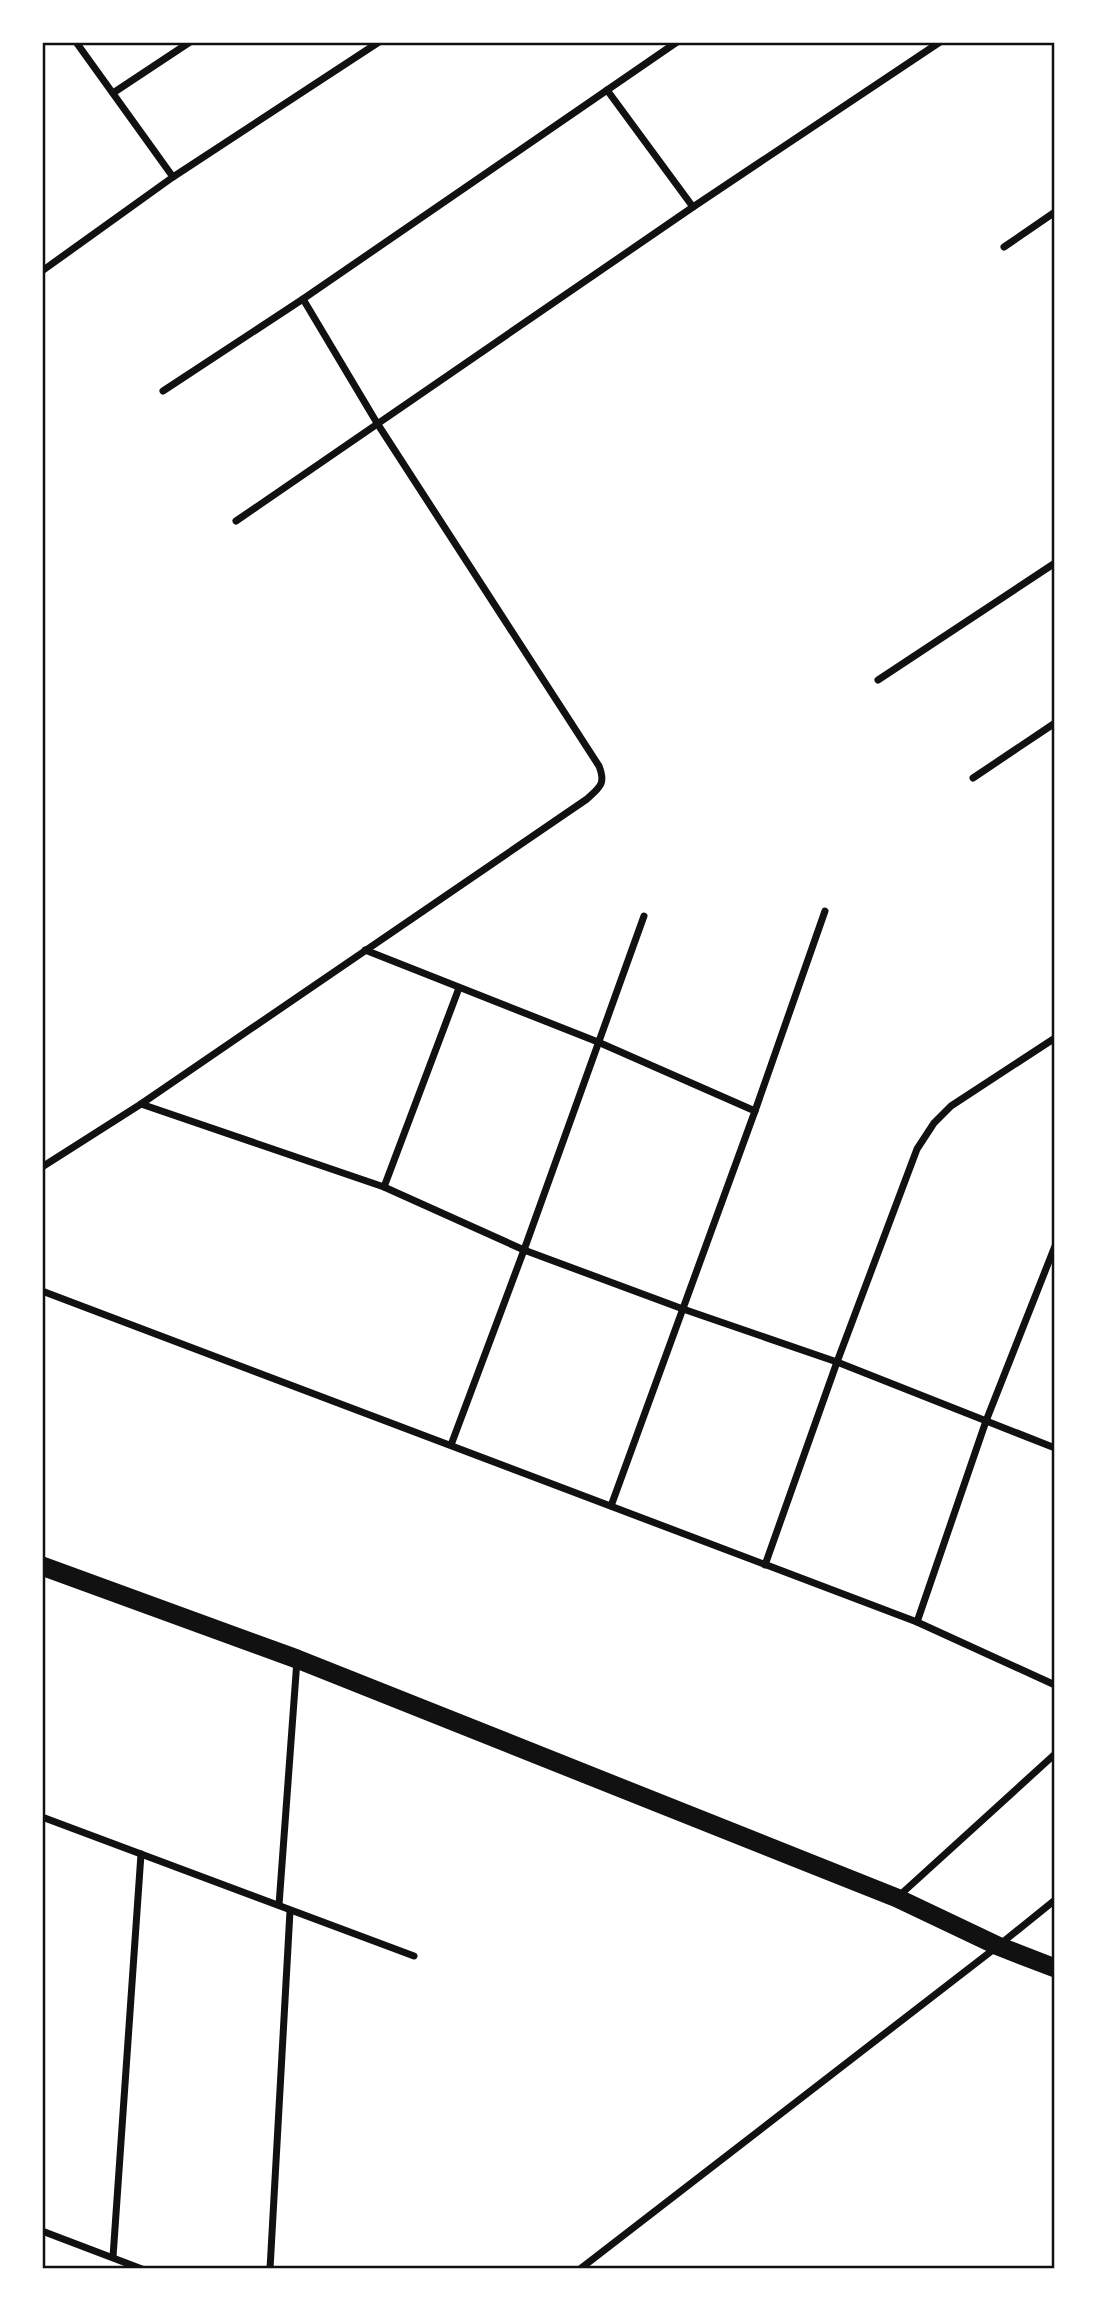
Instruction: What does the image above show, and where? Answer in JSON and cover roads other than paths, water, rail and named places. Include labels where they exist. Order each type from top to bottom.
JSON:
[{"type":"highway","points":[[42,1566],[297,1659],[897,1898],[998,1946],[1055,1968]]},
{"type":"street","points":[[76,42],[173,177]]},
{"type":"street","points":[[113,93],[190,42]]},
{"type":"street","points":[[42,271],[173,177],[379,42]]},
{"type":"street","points":[[163,391],[303,299],[677,42]]},
{"type":"street","points":[[236,521],[693,207],[940,42]]},
{"type":"street","points":[[607,90],[693,207]]},
{"type":"street","points":[[1004,247],[1055,212]]},
{"type":"street","points":[[42,1167],[141,1104],[587,799],[600,786],[603,778],[599,766],[377,423],[303,299]]},
{"type":"street","points":[[878,680],[1055,563]]},
{"type":"street","points":[[973,778],[1055,723]]},
{"type":"street","points":[[611,1506],[825,911]]},
{"type":"street","points":[[451,1445],[644,916]]},
{"type":"street","points":[[365,950],[598,1042],[755,1111]]},
{"type":"street","points":[[384,1188],[459,988]]},
{"type":"street","points":[[765,1565],[917,1149],[934,1123],[951,1107],[1055,1038]]},
{"type":"street","points":[[141,1104],[384,1188],[524,1250],[683,1310],[837,1362],[1055,1448]]},
{"type":"street","points":[[917,1622],[986,1421],[1055,1246]]},
{"type":"street","points":[[42,1291],[917,1622],[1055,1685]]},
{"type":"street","points":[[279,1905],[297,1659]]},
{"type":"street","points":[[897,1898],[1055,1754]]},
{"type":"street","points":[[42,1817],[414,1956]]},
{"type":"street","points":[[113,2257],[141,1854]]},
{"type":"street","points":[[580,2269],[1055,1899]]},
{"type":"street","points":[[270,2269],[290,1911]]},
{"type":"street","points":[[42,2231],[142,2269]]}]
